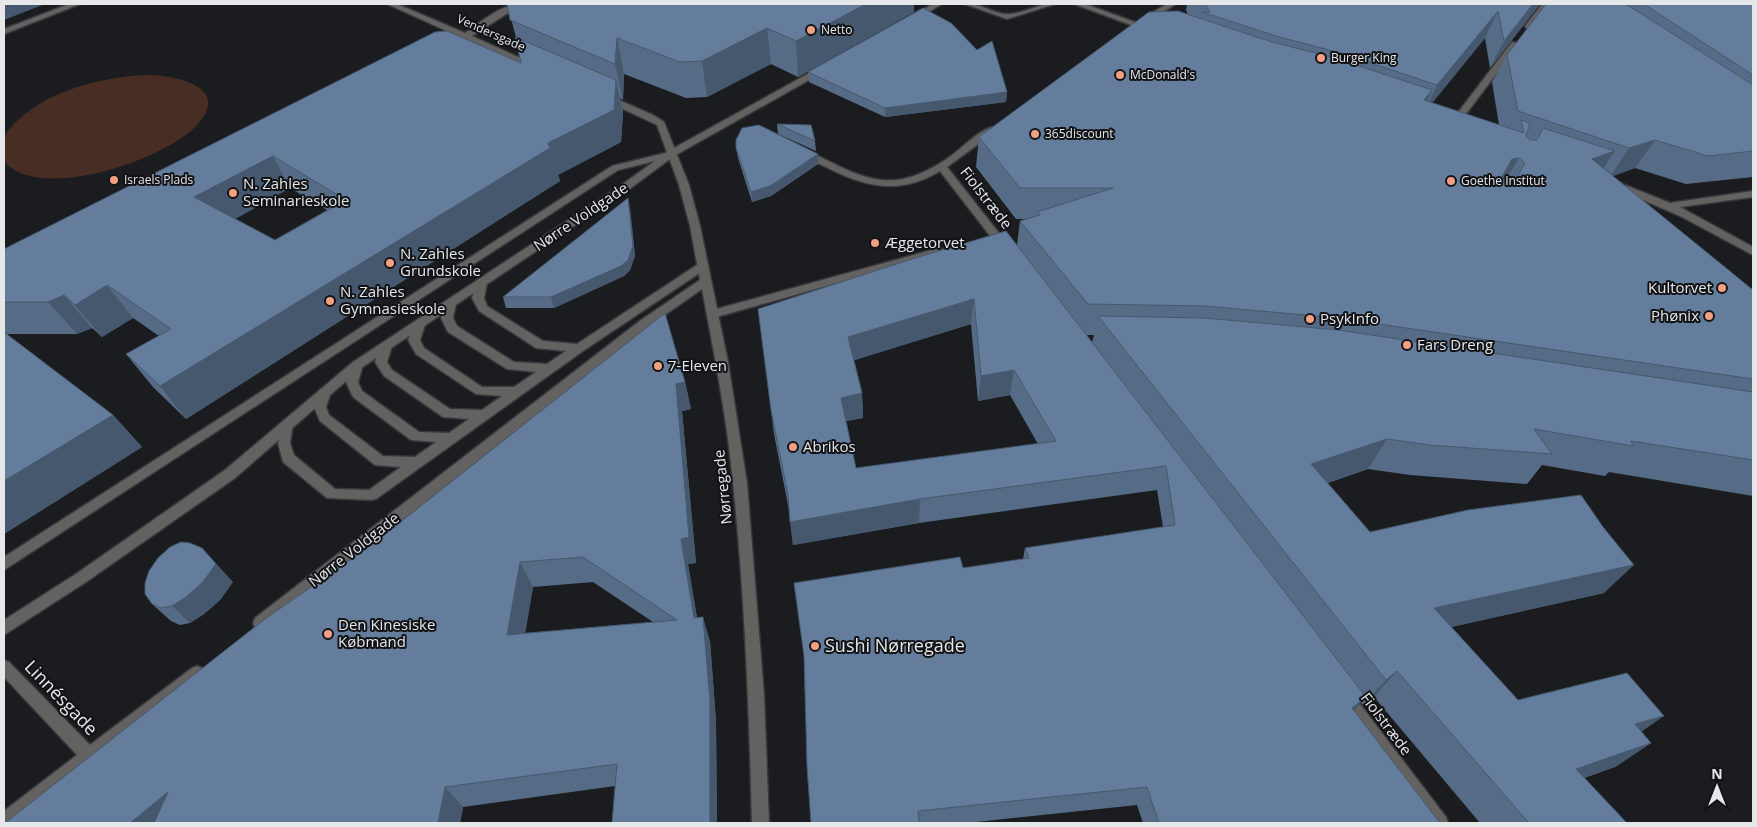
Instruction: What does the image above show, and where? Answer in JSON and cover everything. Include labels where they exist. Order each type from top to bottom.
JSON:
[{"type":"street","points":[[4,32],[76,4]]},
{"type":"street","name":"Vendersgade","points":[[391,4],[547,72]]},
{"type":"street","points":[[452,45],[487,21],[518,4]]},
{"type":"street","points":[[905,22],[938,4]]},
{"type":"street","points":[[969,4],[1007,17],[1051,4]]},
{"type":"street","points":[[1078,4],[1162,33]]},
{"type":"street","points":[[1129,30],[1172,4]]},
{"type":"street","points":[[1451,127],[1546,4]]},
{"type":"street","name":"Nørre Voldgade","points":[[4,628],[81,578],[230,474],[357,365],[624,188],[671,154],[829,65]]},
{"type":"street","points":[[599,94],[656,120],[660,124],[671,154]]},
{"type":"street","points":[[796,148],[865,182],[889,185],[918,179],[942,167],[1002,123]]},
{"type":"street","name":"Nørre Voldgade","points":[[4,564],[615,168],[671,154]]},
{"type":"street","name":"Nørregade","points":[[671,154],[684,185],[695,226],[722,362],[740,484],[756,695],[761,823]]},
{"type":"street","name":"Fiolstræde","points":[[942,167],[990,236],[1012,258]]},
{"type":"street","points":[[1608,182],[1635,191],[1668,206],[1714,228],[1753,251]]},
{"type":"street","points":[[1668,206],[1753,194]]},
{"type":"street","points":[[713,314],[947,249]]},
{"type":"street","points":[[287,424],[284,443],[288,458],[332,494],[371,495],[579,348],[703,265]]},
{"type":"street","name":"Nørre Voldgade","points":[[246,634],[645,323],[706,281]]},
{"type":"street","points":[[481,283],[478,298],[486,310],[540,345],[579,348]]},
{"type":"street","points":[[450,304],[447,318],[452,328],[511,366],[550,369]]},
{"type":"street","points":[[419,324],[414,340],[424,353],[480,390],[516,392]]},
{"type":"street","points":[[386,346],[381,362],[388,373],[447,414],[484,415]]},
{"type":"street","points":[[357,365],[352,382],[357,394],[416,437],[452,438]]},
{"type":"street","points":[[324,392],[320,407],[324,418],[380,461],[418,462]]},
{"type":"street","points":[[4,821],[207,665]]},
{"type":"street","name":"Linnésgade","points":[[4,667],[89,756]]},
{"type":"street","name":"Fiolstræde","points":[[1339,689],[1440,823]]},
{"type":"shaded area","points":[[143,75],[170,77],[184,81],[196,86],[204,93],[208,102],[205,114],[194,128],[178,141],[129,164],[71,178],[45,178],[21,173],[4,162],[4,136],[16,121],[31,109],[66,91],[105,80]]},
{"type":"building","points":[[507,4],[866,4],[796,41],[767,28],[702,61],[680,62],[617,38],[615,64],[510,20]]},
{"type":"building","points":[[1205,4],[1533,4],[1504,41],[1498,11],[1437,85],[1341,53],[1279,37],[1202,12],[1210,12]]},
{"type":"building","points":[[1546,4],[1626,4],[1753,85],[1753,151],[1708,156],[1655,140],[1629,148],[1518,111],[1507,55]]},
{"type":"building","points":[[1644,4],[1753,4],[1753,75]]},
{"type":"building","points":[[923,8],[951,23],[977,50],[992,41],[1007,92],[885,108],[808,72]]},
{"type":"building","points":[[1178,11],[1272,42],[1335,58],[1432,90],[1424,100],[1524,133],[1521,120],[1530,123],[1526,136],[1530,140],[1537,140],[1543,128],[1615,151],[1592,159],[1753,290],[1753,379],[1338,318],[1205,306],[1088,304],[1020,221],[1040,215],[1037,212],[1113,188],[1020,188],[979,137],[1149,12]],"holes":[[[1519,158],[1525,163],[1515,181],[1505,182],[1502,177],[1512,159]]]},
{"type":"building","points":[[447,31],[521,63],[515,37],[616,80],[614,110],[548,143],[550,148],[160,386],[126,354],[171,329],[107,285],[75,305],[64,295],[48,302],[4,302],[4,249],[435,32]],"holes":[[[273,156],[346,200],[275,240],[194,197]]]},
{"type":"building","points":[[777,124],[811,125],[815,141]]},
{"type":"building","points":[[759,125],[818,154],[770,186],[751,192],[736,148],[736,140],[742,128]]},
{"type":"building","points":[[628,198],[633,246],[628,260],[621,266],[551,297],[503,297]]},
{"type":"building","points":[[1006,231],[1366,697],[1352,708],[1440,823],[1159,823],[1147,787],[918,811],[919,823],[811,823],[807,766],[804,656],[794,583],[960,557],[963,568],[1029,558],[1025,548],[1175,525],[1166,466],[920,499],[790,522],[788,495],[771,410],[758,309],[915,258]],"holes":[[[974,299],[981,376],[1014,370],[1056,441],[856,468],[841,398],[862,393],[848,337]]]},
{"type":"building","points":[[665,313],[685,382],[676,384],[689,537],[681,539],[694,618],[703,617],[710,700],[710,823],[612,823],[617,764],[445,787],[438,823],[154,823],[168,792],[130,823],[5,823],[265,619],[370,546]],"holes":[[[583,557],[677,620],[507,635],[520,562]]]},
{"type":"building","points":[[1098,316],[1205,318],[1338,330],[1753,392],[1753,460],[1631,441],[1633,446],[1534,429],[1552,454],[1430,445],[1387,439],[1311,464],[1370,532],[1468,510],[1581,495],[1603,527],[1634,565],[1434,608],[1518,700],[1627,673],[1664,716],[1635,724],[1651,743],[1576,769],[1627,823],[1529,823],[1397,671],[1386,680]]},
{"type":"building","points":[[4,332],[113,415],[4,481]]},
{"type":"building","points":[[181,542],[190,543],[202,548],[216,564],[202,583],[186,597],[172,606],[161,608],[152,604],[145,594],[145,583],[149,571],[158,558],[170,547]]},
{"type":"place","name":"Netto","points":[[811,30]]},
{"type":"place","name":"Burger King","points":[[1321,58]]},
{"type":"place","name":"McDonald's","points":[[1120,75]]},
{"type":"place","name":"365discount","points":[[1035,134]]},
{"type":"place","name":"Israels Plads","points":[[114,180]]},
{"type":"place","name":"Goethe Institut","points":[[1451,181]]},
{"type":"place","name":"N. Zahles Seminarieskole","points":[[233,193]]},
{"type":"place","name":"Æggetorvet","points":[[875,243]]},
{"type":"place","name":"N. Zahles Grundskole","points":[[390,263]]},
{"type":"place","name":"Kultorvet","points":[[1722,288]]},
{"type":"place","name":"N. Zahles Gymnasieskole","points":[[330,301]]},
{"type":"place","name":"Phønix","points":[[1709,316]]},
{"type":"place","name":"PsykInfo","points":[[1310,319]]},
{"type":"place","name":"Fars Dreng","points":[[1407,345]]},
{"type":"place","name":"7-Eleven","points":[[658,366]]},
{"type":"place","name":"Abrikos","points":[[793,447]]},
{"type":"place","name":"Den Kinesiske Købmand","points":[[328,634]]},
{"type":"place","name":"Sushi Nørregade","points":[[815,646]]}]
